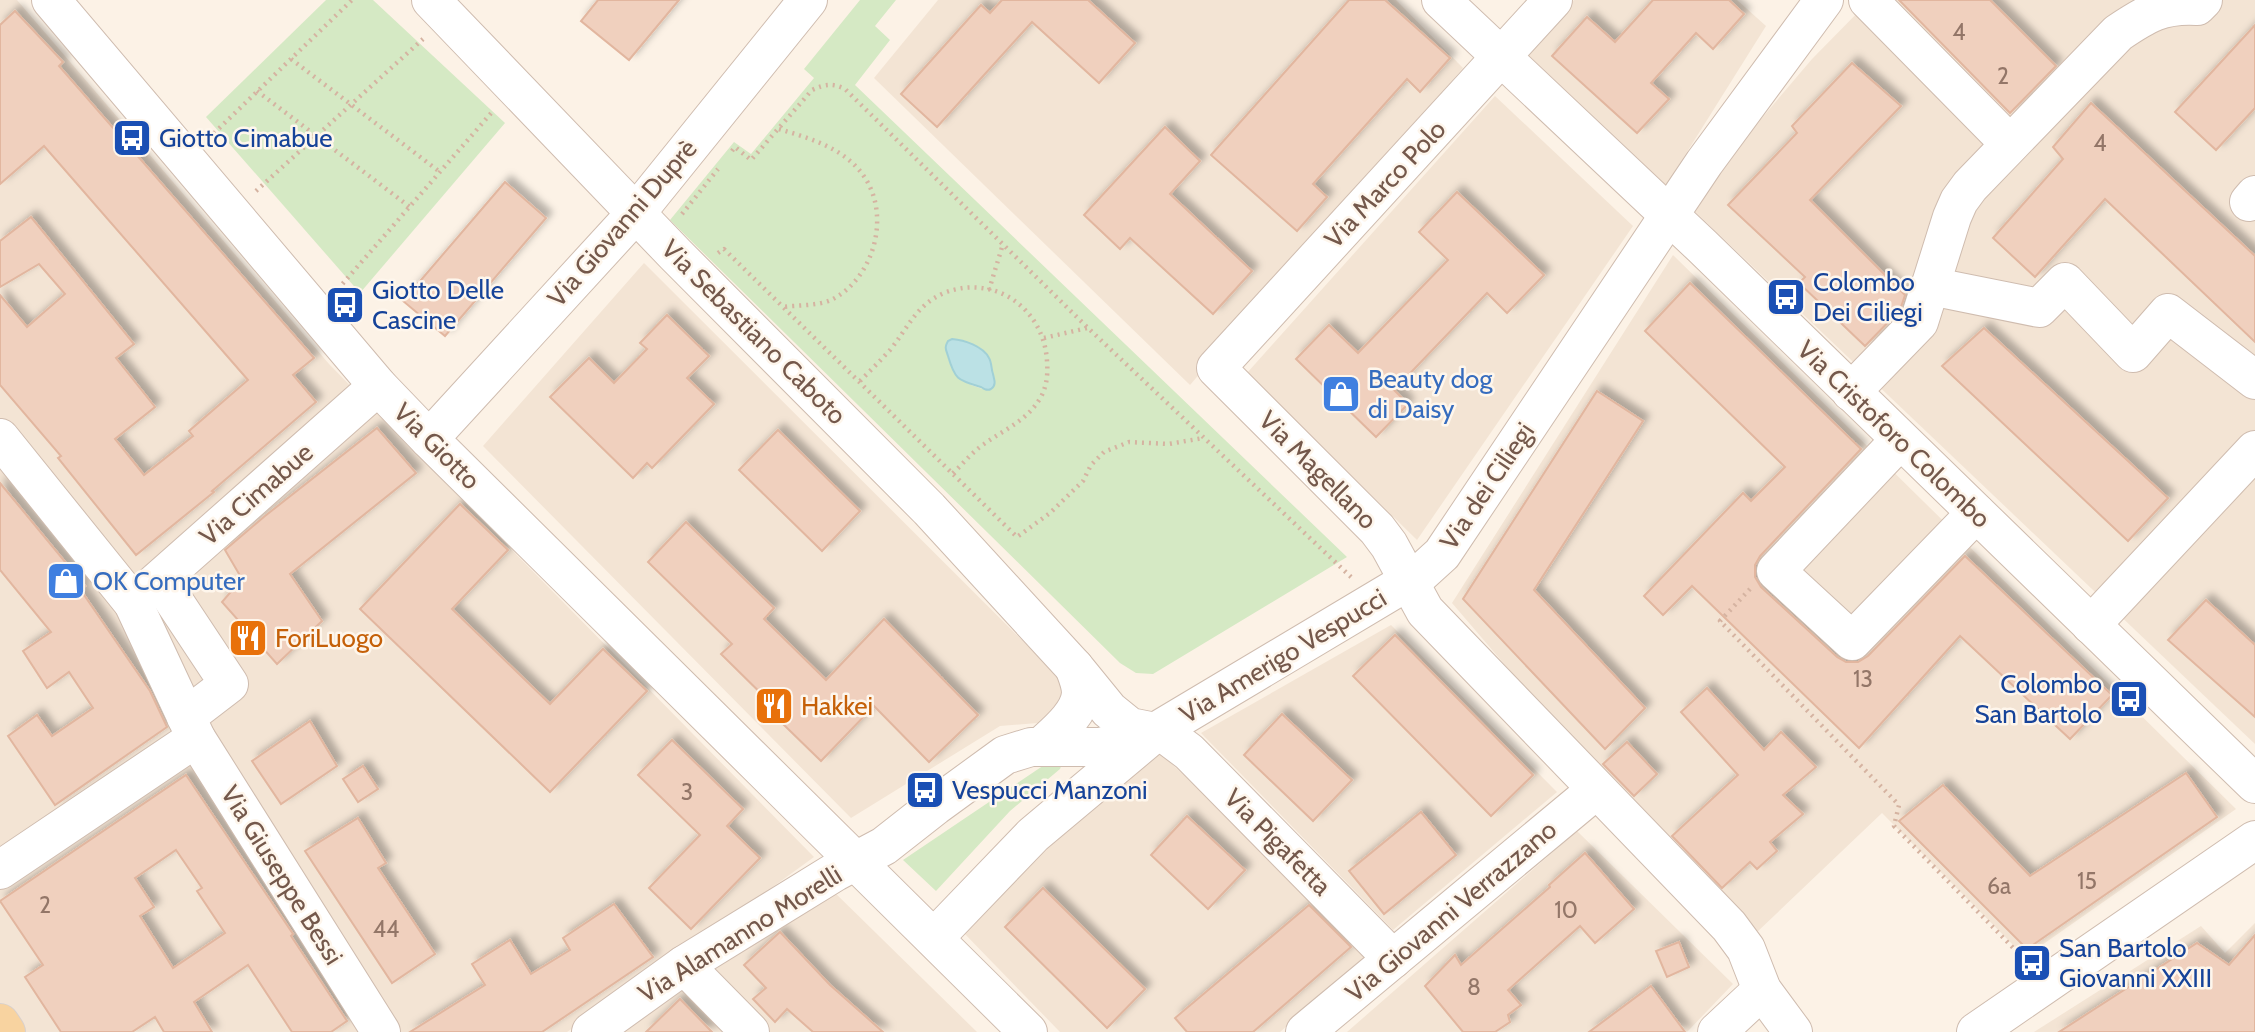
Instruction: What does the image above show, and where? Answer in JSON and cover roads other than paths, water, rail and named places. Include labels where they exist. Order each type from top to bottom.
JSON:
[{"type":"main road","points":[[0,1023],[6,1032]]},
{"type":"street","name":"Via Giotto","points":[[51,0],[379,386],[429,439],[1028,1032]]},
{"type":"street","name":"Via Giovanni Duprè","points":[[429,439],[636,213],[808,0]]},
{"type":"street","name":"Via Cristoforo Colombo","points":[[1441,0],[1668,215],[2255,784]]},
{"type":"street","name":"Via Marco Polo","points":[[1216,368],[1553,0]]},
{"type":"street","points":[[1868,0],[2010,144]]},
{"type":"street","name":"Via dei Ciliegi","points":[[1408,580],[1433,564],[1451,543],[1668,215],[1819,1]]},
{"type":"street","points":[[1851,392],[1919,322],[1959,201],[2010,144],[2118,33],[2146,15],[2165,7],[2197,2]]},
{"type":"street","name":"Via Sebastiano Caboto","points":[[439,9],[929,509],[1074,667],[1102,703],[1135,729],[1157,731]]},
{"type":"street","points":[[1930,286],[2039,308],[2065,282],[2133,353],[2168,313],[2255,380]]},
{"type":"street","name":"Via Magellano","points":[[1216,368],[1377,529],[1390,545],[1408,580]]},
{"type":"street","name":"Via Cimabue","points":[[146,591],[379,386]]},
{"type":"street","points":[[0,438],[146,591],[229,684],[191,728],[0,870]]},
{"type":"street","points":[[1900,440],[1776,571],[1852,642],[1976,513]]},
{"type":"street","points":[[2091,625],[2255,450]]},
{"type":"street","points":[[1408,580],[1425,611],[1729,926],[1745,949],[1762,990],[1793,1032]]},
{"type":"street","name":"Via Amerigo Vespucci","points":[[934,939],[1033,835],[1157,731],[1408,580]]},
{"type":"street","name":"Via Giuseppe Bessi","points":[[146,591],[191,728],[381,1032]]},
{"type":"street","points":[[1071,801],[1074,774],[1054,747],[1080,699],[1081,685],[1074,667]]},
{"type":"street","name":"Via Amerigo Vespucci","points":[[855,862],[884,846],[1005,755],[1022,749],[1114,745],[1157,731]]},
{"type":"street","name":"Via Pigafetta","points":[[1157,731],[1172,738],[1189,752],[1394,959]]},
{"type":"street","name":"Via Giovanni Verrazzano","points":[[1305,1032],[1596,790]]},
{"type":"street","points":[[1976,1032],[2255,840]]},
{"type":"street","name":"Via Alamanno Morelli","points":[[591,1032],[684,965],[855,862]]},
{"type":"street","points":[[684,965],[750,1032]]},
{"type":"street","points":[[1717,1032],[1762,990]]},
{"type":"water","points":[[952,339],[973,344],[986,354],[991,362],[994,380],[991,389],[986,390],[967,383],[955,375],[946,348],[948,341]]},
{"type":"place","name":"Giotto Cimabue","points":[[132,138]]},
{"type":"place","name":"Colombo Dei Ciliegi","points":[[1786,297]]},
{"type":"place","name":"Giotto Delle Cascine","points":[[345,305]]},
{"type":"place","name":"Beauty dog di Daisy","points":[[1341,394]]},
{"type":"place","name":"OK Computer","points":[[66,581]]},
{"type":"place","name":"ForiLuogo","points":[[248,638]]},
{"type":"place","name":"Colombo San Bartolo","points":[[2129,699]]},
{"type":"place","name":"Hakkei","points":[[774,706]]},
{"type":"place","name":"Vespucci Manzoni","points":[[925,790]]},
{"type":"place","name":"San Bartolo Giovanni XXIII","points":[[2032,963]]}]
